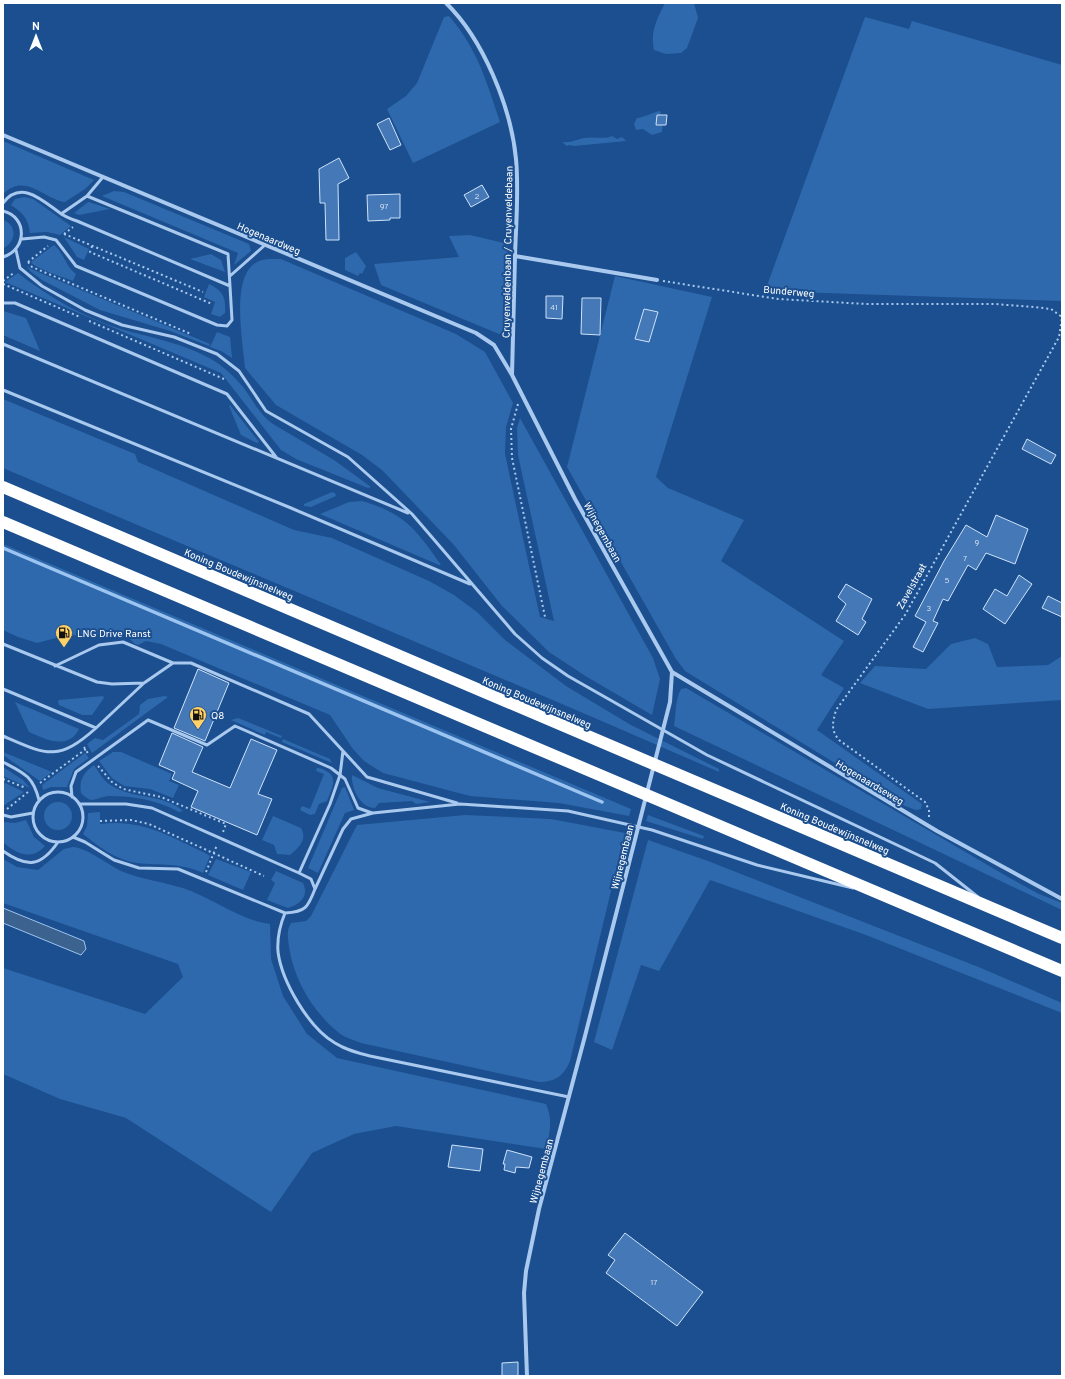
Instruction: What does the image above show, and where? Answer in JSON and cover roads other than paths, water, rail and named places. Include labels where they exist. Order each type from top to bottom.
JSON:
[{"type":"highway","name":"Koning Boudewijnsnelweg","points":[[3,487],[1062,938]]},
{"type":"highway","points":[[3,522],[882,896],[1062,971]]},
{"type":"street","name":"Cruyenveldenbaan / Cruyenveldebaan","points":[[446,3],[456,12],[485,55],[508,119],[516,157],[518,190],[512,375]]},
{"type":"street","name":"Hogenaardweg","points":[[3,135],[476,333],[494,345],[512,375]]},
{"type":"street","points":[[516,256],[657,280]]},
{"type":"street","name":"Wijnegembaan","points":[[512,375],[575,499],[672,672],[670,702],[569,1097],[538,1209],[526,1271],[524,1294],[527,1376]]},
{"type":"street","name":"Hogenaardseweg","points":[[672,672],[926,825],[1062,899]]},
{"type":"lane","points":[[61,214],[87,196],[103,177]]},
{"type":"lane","points":[[3,203],[10,195],[24,192],[41,198],[61,214],[230,286]]},
{"type":"lane","points":[[22,239],[44,237],[56,240],[76,266],[217,325],[227,326],[232,320],[228,254],[87,196]]},
{"type":"lane","points":[[3,211],[11,213],[19,222],[22,239],[16,250],[3,257]]},
{"type":"lane","points":[[230,276],[265,245]]},
{"type":"lane","points":[[16,250],[20,268],[42,286],[85,310],[122,325],[174,337],[216,354],[239,371],[266,411],[348,457],[412,514],[515,634],[542,658],[568,676],[707,755],[935,863],[994,909]]},
{"type":"lane","points":[[3,303],[15,303],[227,394],[277,458]]},
{"type":"lane","points":[[3,344],[412,514]]},
{"type":"lane","points":[[3,390],[291,508],[472,585]]},
{"type":"lane","points":[[55,666],[99,645],[123,642],[172,663],[191,663],[309,714],[367,777],[460,804]]},
{"type":"lane","points":[[3,644],[97,682],[112,684],[144,683]]},
{"type":"lane","points":[[3,736],[34,749],[52,753],[66,750],[80,742],[144,683],[172,663]]},
{"type":"lane","points":[[3,689],[96,728]]},
{"type":"lane","points":[[72,797],[71,786],[76,772],[148,720],[207,745],[235,726],[331,768],[348,783],[358,808],[373,813]]},
{"type":"lane","points":[[299,873],[330,804],[340,775],[343,751]]},
{"type":"lane","points":[[3,762],[30,778],[36,786],[39,800]]},
{"type":"lane","points":[[52,792],[63,792],[72,797],[79,804],[83,820],[80,830],[73,837],[58,842],[47,840],[38,833],[34,824],[33,813],[39,800],[52,792]]},
{"type":"lane","points":[[79,804],[126,804],[152,808],[299,873],[311,879],[315,889]]},
{"type":"lane","points":[[73,837],[85,842],[114,860],[140,868],[178,870],[286,913],[298,913],[308,906],[347,823],[357,816],[460,804],[568,812],[652,830],[757,865],[882,896]]},
{"type":"lane","points":[[3,815],[11,817],[33,813]]},
{"type":"lane","points":[[3,851],[11,857],[26,863],[39,862],[50,854],[58,842]]},
{"type":"lane","points":[[286,913],[280,925],[278,952],[285,976],[294,997],[315,1026],[334,1043],[351,1051],[370,1056],[569,1097]]},
{"type":"waterway","points":[[3,548],[602,802]]},
{"type":"place","name":"LNG Drive Ranst","points":[[64,648]]},
{"type":"place","name":"Q8","points":[[198,730]]}]
